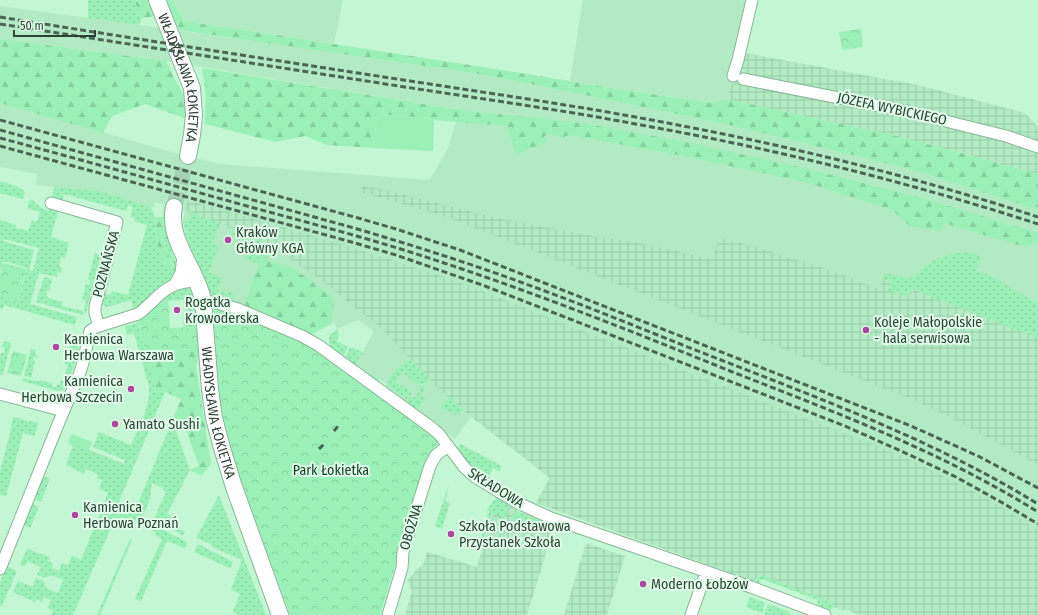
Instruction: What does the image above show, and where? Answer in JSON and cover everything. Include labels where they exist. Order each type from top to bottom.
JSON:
[{"type":"street","name":"WŁADYSŁAWA ŁOKIETKA","points":[[157,0],[192,88],[194,127],[188,156]]},
{"type":"street","name":"JÓZEFA WYBICKIEGO","points":[[752,0],[738,60],[738,78],[905,111],[1006,136],[1038,147]]},
{"type":"street","name":"POZNAŃSKA","points":[[51,203],[117,222],[95,307],[95,313],[99,326]]},
{"type":"street","name":"WŁADYSŁAWA ŁOKIETKA","points":[[174,207],[174,227],[183,253],[203,300],[210,389],[214,418],[234,487],[280,615]]},
{"type":"street","points":[[175,284],[182,273],[183,253]]},
{"type":"street","points":[[0,569],[83,363],[90,331],[99,326],[138,314],[160,293],[175,284],[196,281]]},
{"type":"street","name":"SKŁADOWA","points":[[203,300],[238,309],[312,341],[432,428],[439,434],[464,467],[475,477],[522,505],[552,518],[751,587],[825,615]]},
{"type":"street","points":[[0,394],[64,412]]},
{"type":"street","name":"OBOŹNA","points":[[388,615],[402,568],[403,552],[430,466],[436,455],[448,446]]},
{"type":"street","points":[[691,615],[706,572]]},
{"type":"shaded area","points":[[173,0],[343,0],[334,44],[183,21]]},
{"type":"shaded area","points":[[583,0],[757,0],[738,80],[730,86],[727,99],[711,103],[570,81]]},
{"type":"shaded area","points":[[0,6],[286,45],[473,73],[526,83],[721,123],[913,170],[1038,210],[1038,615],[860,615],[845,609],[843,610],[833,607],[834,603],[760,575],[754,581],[536,503],[550,478],[471,416],[455,439],[385,386],[386,383],[355,366],[374,331],[358,320],[337,329],[334,323],[310,335],[216,293],[183,220],[185,210],[154,202],[154,207],[151,207],[99,191],[36,185],[37,174],[0,167],[0,103],[168,151],[220,164],[430,180],[448,148],[460,110],[166,61],[0,39]]},
{"type":"shaded area","points":[[745,53],[918,85],[1025,113],[1038,127],[1038,174],[901,137],[727,99],[730,86],[738,80]]},
{"type":"shaded area","points":[[362,186],[381,189],[492,217],[639,243],[712,260],[719,238],[757,247],[824,268],[879,289],[884,273],[1038,315],[1038,465],[952,418],[916,401],[457,221],[360,192]]},
{"type":"shaded area","points":[[188,200],[348,246],[454,280],[907,458],[987,498],[1038,529],[1038,615],[860,615],[845,609],[843,610],[833,607],[834,603],[760,575],[754,581],[536,503],[550,478],[469,415],[436,386],[379,326],[323,281],[267,243],[185,210]]},
{"type":"shaded area","points":[[497,497],[518,511],[545,523],[544,527],[552,530],[527,615],[405,615],[412,592],[408,580],[417,569],[423,565],[427,552],[477,567]]},
{"type":"shaded area","points":[[586,543],[625,556],[607,615],[564,615]]},
{"type":"green space","points":[[88,0],[134,0],[142,18],[139,25],[88,18]]},
{"type":"green space","points":[[134,0],[148,0],[155,16],[142,18]]},
{"type":"green space","points":[[166,0],[173,0],[183,21],[711,103],[727,99],[901,137],[1038,174],[1038,210],[913,170],[721,123],[473,73],[179,30]]},
{"type":"green space","points":[[861,29],[863,47],[842,50],[839,32]]},
{"type":"green space","points":[[0,39],[166,61],[183,95],[187,116],[184,118],[145,104],[112,116],[103,133],[0,103]]},
{"type":"green space","points":[[202,68],[460,110],[582,123],[681,141],[812,170],[926,199],[1038,233],[1038,241],[1025,247],[944,223],[941,231],[910,226],[892,210],[805,182],[679,155],[569,135],[560,138],[558,135],[554,137],[552,133],[544,136],[547,142],[516,154],[507,126],[377,114],[374,148],[327,145],[305,136],[275,142],[205,124],[206,94]]},
{"type":"green space","points":[[377,114],[434,120],[433,151],[374,148]]},
{"type":"green space","points":[[0,181],[13,185],[25,192],[23,199],[0,193]]},
{"type":"green space","points":[[54,187],[99,191],[151,207],[154,215],[157,240],[164,266],[169,269],[173,266],[163,239],[163,217],[164,205],[169,206],[168,235],[171,250],[177,265],[176,277],[134,311],[131,300],[107,307],[100,304],[103,293],[111,295],[112,291],[128,295],[147,225],[134,221],[135,218],[130,217],[133,207],[128,205],[126,211],[64,194],[62,200],[60,201],[52,199]]},
{"type":"green space","points":[[32,199],[46,210],[49,211],[50,207],[58,211],[51,237],[69,243],[65,258],[61,257],[59,266],[62,267],[61,273],[57,272],[57,277],[39,273],[30,304],[77,317],[75,325],[4,305],[2,309],[0,308],[0,296],[18,300],[27,268],[3,261],[0,272],[0,220],[16,225],[16,228],[28,231],[32,220],[37,222],[40,212],[27,208],[29,201]],"holes":[[[4,239],[39,248],[33,271],[29,270],[34,250],[3,241]]]},
{"type":"green space","points":[[191,212],[220,224],[212,243],[219,246],[209,272],[222,278],[217,290],[227,294],[229,291],[233,293],[234,297],[232,303],[212,296],[198,269],[200,267],[187,239],[183,220],[189,221]]},
{"type":"green space","points":[[155,217],[163,217],[163,239],[173,267],[169,269],[164,267],[157,240]]},
{"type":"green space","points":[[232,230],[261,241],[259,246],[263,253],[267,243],[278,251],[264,259],[259,264],[244,259],[251,242],[231,234]]},
{"type":"green space","points":[[95,253],[101,255],[86,313],[83,315],[86,301],[82,300],[86,284],[89,285],[91,281],[88,279]]},
{"type":"green space","points":[[957,253],[968,253],[981,256],[976,271],[988,274],[1038,304],[1038,338],[912,289],[909,297],[896,292],[888,291],[887,288],[890,288],[892,281],[883,279],[884,273],[908,279],[938,258]]},
{"type":"green space","points":[[261,258],[292,268],[309,279],[334,299],[331,324],[310,335],[244,306]]},
{"type":"green space","points":[[3,263],[26,269],[18,301],[0,296],[0,275]]},
{"type":"green space","points":[[44,277],[52,279],[49,291],[47,291],[46,295],[48,298],[62,302],[62,306],[83,311],[82,315],[36,302]]},
{"type":"green space","points":[[180,287],[189,287],[193,297],[196,297],[198,312],[195,312],[197,327],[184,327],[183,319],[186,319],[185,300],[168,301],[168,293]]},
{"type":"green space","points":[[168,293],[170,328],[199,327],[201,349],[145,350],[138,320],[145,316],[157,302]]},
{"type":"green space","name":"Park Łokietka","points":[[220,308],[301,340],[318,350],[438,440],[437,445],[426,465],[380,615],[290,615],[246,495],[227,435],[219,392],[213,310]]},
{"type":"green space","points":[[138,322],[156,392],[165,392],[119,502],[136,508],[168,431],[175,428],[190,470],[167,514],[179,521],[176,527],[185,532],[183,535],[153,521],[166,492],[163,491],[163,488],[152,483],[150,499],[140,523],[134,520],[130,529],[110,530],[73,615],[51,615],[53,611],[48,608],[51,600],[44,597],[42,602],[37,599],[35,602],[13,592],[18,581],[33,587],[36,578],[44,581],[47,588],[58,593],[63,580],[54,576],[45,578],[37,575],[41,567],[27,561],[25,566],[20,565],[27,549],[50,557],[48,561],[53,563],[52,568],[59,571],[62,563],[68,565],[72,556],[81,560],[108,493],[99,489],[102,480],[97,478],[98,474],[85,469],[84,474],[66,465],[73,446],[69,444],[70,442],[124,464],[125,460],[93,447],[99,432],[131,445],[146,410],[149,387],[134,333],[127,335],[125,328],[126,326]]},
{"type":"green space","points":[[337,329],[339,334],[337,341],[348,347],[343,357],[330,346],[329,343],[330,335]]},
{"type":"green space","points":[[4,341],[11,343],[3,375],[0,375],[0,356],[1,353],[4,353],[5,348],[2,347]]},
{"type":"green space","points":[[76,342],[79,344],[75,364],[65,389],[58,391],[22,381],[23,378],[40,382],[40,380],[53,384],[52,386],[57,387],[61,381],[63,381],[68,365],[65,364],[65,362],[68,362],[72,350],[69,349],[70,344],[75,345]]},
{"type":"green space","points":[[350,347],[363,352],[355,366],[345,358]]},
{"type":"green space","points":[[31,349],[36,350],[35,355],[38,356],[37,358],[34,357],[33,361],[35,362],[31,378],[24,376]]},
{"type":"green space","points":[[201,349],[196,366],[211,464],[202,475],[199,475],[190,470],[199,466],[184,424],[168,431],[181,399],[163,391],[156,392],[145,350]]},
{"type":"green space","points":[[13,351],[27,355],[21,376],[7,373]]},
{"type":"green space","points":[[410,359],[430,380],[424,384],[418,384],[402,372],[396,382],[412,393],[409,397],[411,398],[414,398],[421,390],[418,388],[419,386],[424,386],[425,389],[421,394],[426,398],[417,410],[408,403],[409,401],[387,385],[393,373]]},
{"type":"green space","points":[[356,367],[379,379],[379,381],[363,372]]},
{"type":"green space","points":[[449,397],[463,409],[458,415],[440,408]]},
{"type":"green space","points":[[13,417],[29,422],[39,423],[34,436],[23,433],[6,496],[0,495],[0,471]]},
{"type":"green space","points":[[72,434],[92,442],[89,450],[68,442]]},
{"type":"green space","points":[[460,444],[502,466],[499,472],[493,468],[488,477],[460,455],[455,447],[458,448]]},
{"type":"green space","points":[[43,476],[50,479],[41,502],[34,499]]},
{"type":"green space","points":[[449,484],[445,502],[450,503],[442,529],[435,526]]},
{"type":"green space","points":[[219,495],[266,615],[240,615],[233,612],[240,594],[231,590],[242,560],[212,547],[211,544],[196,538]]},
{"type":"green space","points":[[497,497],[509,506],[501,528],[503,517],[492,513],[481,548],[478,547],[489,513],[489,511],[487,511]]},
{"type":"green space","points":[[32,504],[39,507],[30,528],[24,523]]},
{"type":"green space","points":[[516,511],[545,523],[543,529],[513,519],[512,518]]},
{"type":"green space","points":[[152,524],[187,542],[185,548],[167,541],[141,601],[135,599],[162,539],[155,535],[156,532],[149,529]]},
{"type":"green space","points":[[130,539],[132,540],[100,615],[97,615]]},
{"type":"green space","points":[[198,544],[233,562],[230,568],[194,552]]},
{"type":"green space","points":[[7,566],[17,571],[2,606],[0,606],[0,582]]},
{"type":"green space","points":[[760,575],[834,603],[833,608],[829,611],[817,607],[818,600],[762,579],[758,584],[754,583]]},
{"type":"green space","points":[[750,597],[765,603],[762,613],[746,607]]},
{"type":"green space","points":[[768,604],[790,612],[789,615],[764,614]]},
{"type":"tunnel","points":[[174,207],[188,156]]},
{"type":"railway","points":[[0,17],[615,113],[683,126],[862,166],[950,190],[1038,217]]},
{"type":"railway","points":[[0,24],[552,110],[691,134],[841,168],[940,194],[1038,224]]},
{"type":"railway","points":[[0,120],[358,218],[460,250],[911,426],[978,456],[1038,488]]},
{"type":"railway","points":[[0,130],[354,228],[445,256],[512,279],[883,425],[962,462],[1038,504]]},
{"type":"railway","points":[[0,138],[371,240],[516,288],[624,329],[887,434],[964,470],[1002,490],[1038,512]]},
{"type":"railway","points":[[0,146],[348,241],[396,255],[485,286],[845,426],[956,477],[1038,524]]},
{"type":"railway","points":[[334,431],[339,425]]},
{"type":"railway","points":[[319,449],[325,443]]},
{"type":"place","name":"Kraków Główny KGA","points":[[228,240]]},
{"type":"place","name":"Rogatka Krowoderska","points":[[177,310]]},
{"type":"place","name":"Koleje Małopolskie - hala serwisowa","points":[[866,330]]},
{"type":"place","name":"Kamienica Herbowa Warszawa","points":[[56,347]]},
{"type":"place","name":"Kamienica Herbowa Szczecin","points":[[131,389]]},
{"type":"place","name":"Yamato Sushi","points":[[115,424]]},
{"type":"place","name":"Kamienica Herbowa Poznań","points":[[75,515]]},
{"type":"place","name":"Szkoła Podstawowa Przystanek Szkoła","points":[[451,534]]},
{"type":"place","name":"Moderno Łobzów","points":[[643,584]]}]
